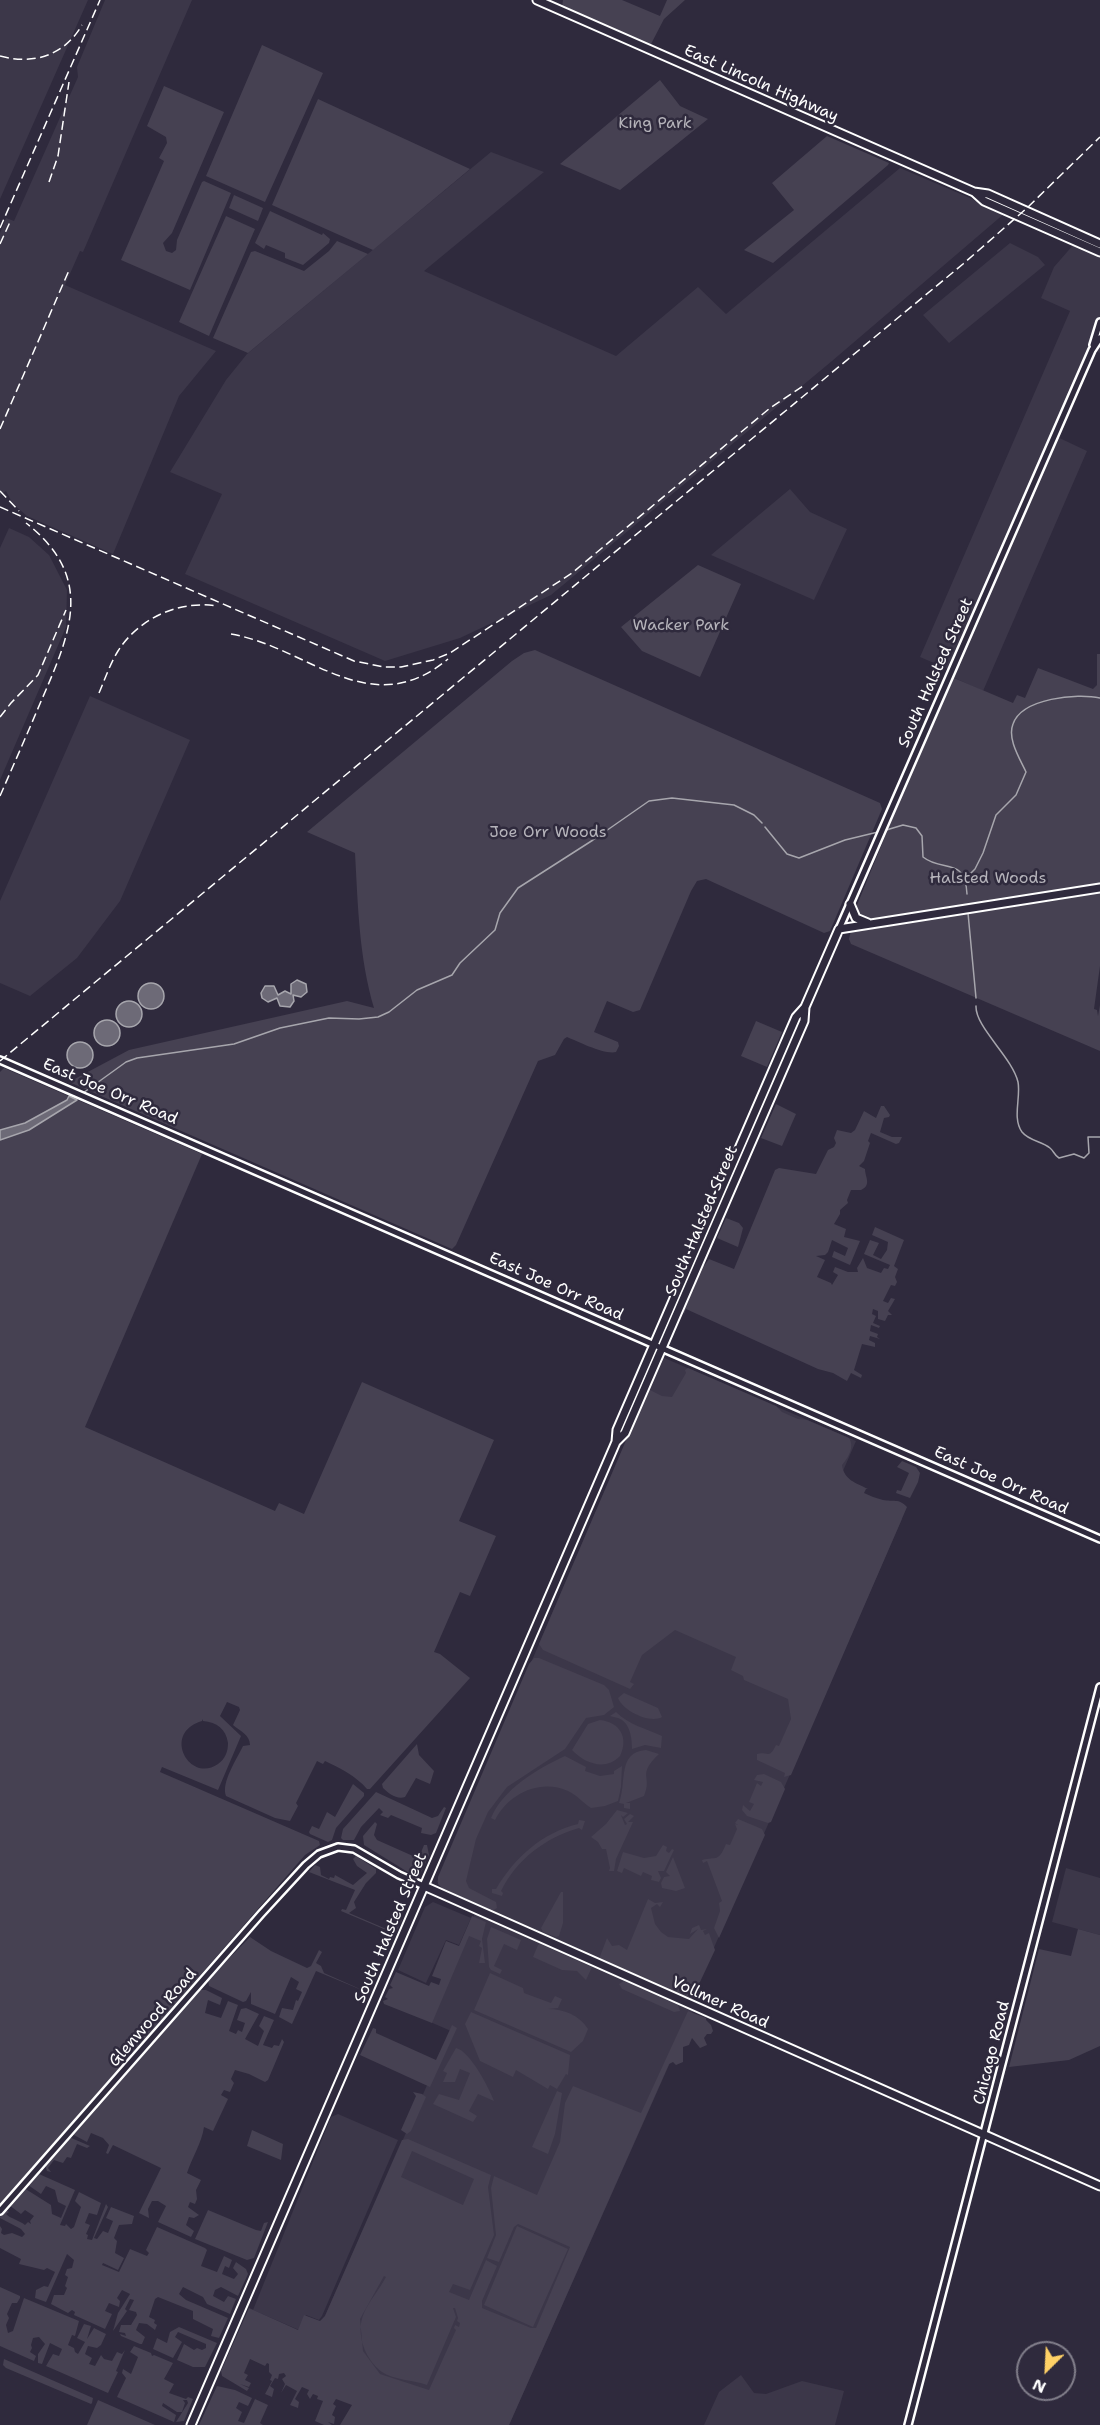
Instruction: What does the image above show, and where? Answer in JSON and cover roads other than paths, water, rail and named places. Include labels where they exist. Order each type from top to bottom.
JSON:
[{"type":"main road","name":"East Lincoln Highway","points":[[537,0],[974,192],[988,194],[1100,244]]},
{"type":"main road","name":"East Lincoln Highway","points":[[974,192],[984,201],[1100,252]]},
{"type":"main road","points":[[840,929],[1100,888]]},
{"type":"main road","points":[[850,904],[856,918],[870,923]]},
{"type":"main road","name":"South Halsted Street","points":[[191,2425],[616,1442],[617,1430],[653,1344],[796,1017],[805,1007],[840,929]]},
{"type":"main road","name":"South Halsted Street","points":[[616,1442],[625,1433],[662,1348],[804,1021],[805,1007]]},
{"type":"main road","name":"Vollmer Road","points":[[424,1886],[1100,2186]]},
{"type":"street","name":"South Halsted Street","points":[[840,929],[884,823],[1092,350],[1100,322]]},
{"type":"street","name":"South Halsted Street","points":[[1092,350],[1100,338]]},
{"type":"street","name":"East Joe Orr Road","points":[[0,1060],[1100,1539]]},
{"type":"street","name":"Chicago Road","points":[[908,2425],[1100,1687]]},
{"type":"street","name":"Vollmer Road","points":[[330,1848],[346,1847],[360,1851],[399,1875],[424,1886]]},
{"type":"street","name":"Glenwood Road","points":[[0,2211],[306,1865],[330,1848]]},
{"type":"waterway","points":[[966,878],[975,869],[983,853],[996,815],[1016,795],[1026,772],[1015,749],[1012,736],[1013,724],[1018,715],[1027,708],[1051,699],[1078,696],[1100,698]]},
{"type":"waterway","points":[[83,1093],[126,1062],[137,1058],[234,1044],[280,1028],[329,1018],[359,1019],[378,1017],[389,1012],[417,990],[452,975],[460,963],[495,930],[500,913],[518,888],[649,801],[672,798],[734,805],[754,815],[762,823]]},
{"type":"waterway","points":[[883,831],[903,825],[916,828],[922,836],[923,857],[931,862],[952,867],[962,874],[967,894]]},
{"type":"waterway","points":[[765,827],[787,854],[799,858],[845,840],[878,832]]},
{"type":"waterway","points":[[968,913],[976,998]]},
{"type":"waterway","points":[[976,1006],[981,1023],[1009,1063],[1018,1082],[1017,1114],[1022,1132],[1047,1146],[1059,1158],[1074,1154],[1084,1158],[1089,1153],[1088,1137],[1100,1137]]},
{"type":"railway","points":[[0,228],[100,0]]},
{"type":"railway","points":[[0,56],[12,59],[47,56],[66,44],[82,25]]},
{"type":"railway","points":[[49,182],[58,156],[69,82]]},
{"type":"railway","points":[[0,1061],[963,264],[1027,208],[1100,137]]},
{"type":"railway","points":[[0,244],[10,222]]},
{"type":"railway","points":[[0,429],[70,268]]},
{"type":"railway","points":[[0,507],[354,661],[384,667],[401,667],[433,660],[450,653],[572,573],[770,408],[803,386]]},
{"type":"railway","points":[[0,491],[19,511]]},
{"type":"railway","points":[[0,796],[61,651],[68,628],[71,606],[69,585],[62,564],[48,543],[26,523]]},
{"type":"railway","points":[[99,693],[118,651],[137,629],[161,614],[175,609],[203,605],[218,606]]},
{"type":"railway","points":[[0,717],[38,675],[66,610]]},
{"type":"railway","points":[[231,634],[259,641],[339,676],[365,683],[392,684],[419,677],[448,659]]},
{"type":"park label","name":"King Park","points":[[655,124]]},
{"type":"park label","name":"Wacker Park","points":[[681,626]]},
{"type":"park label","name":"Joe Orr Woods","points":[[548,833]]},
{"type":"park label","name":"Halsted Woods","points":[[988,879]]}]
